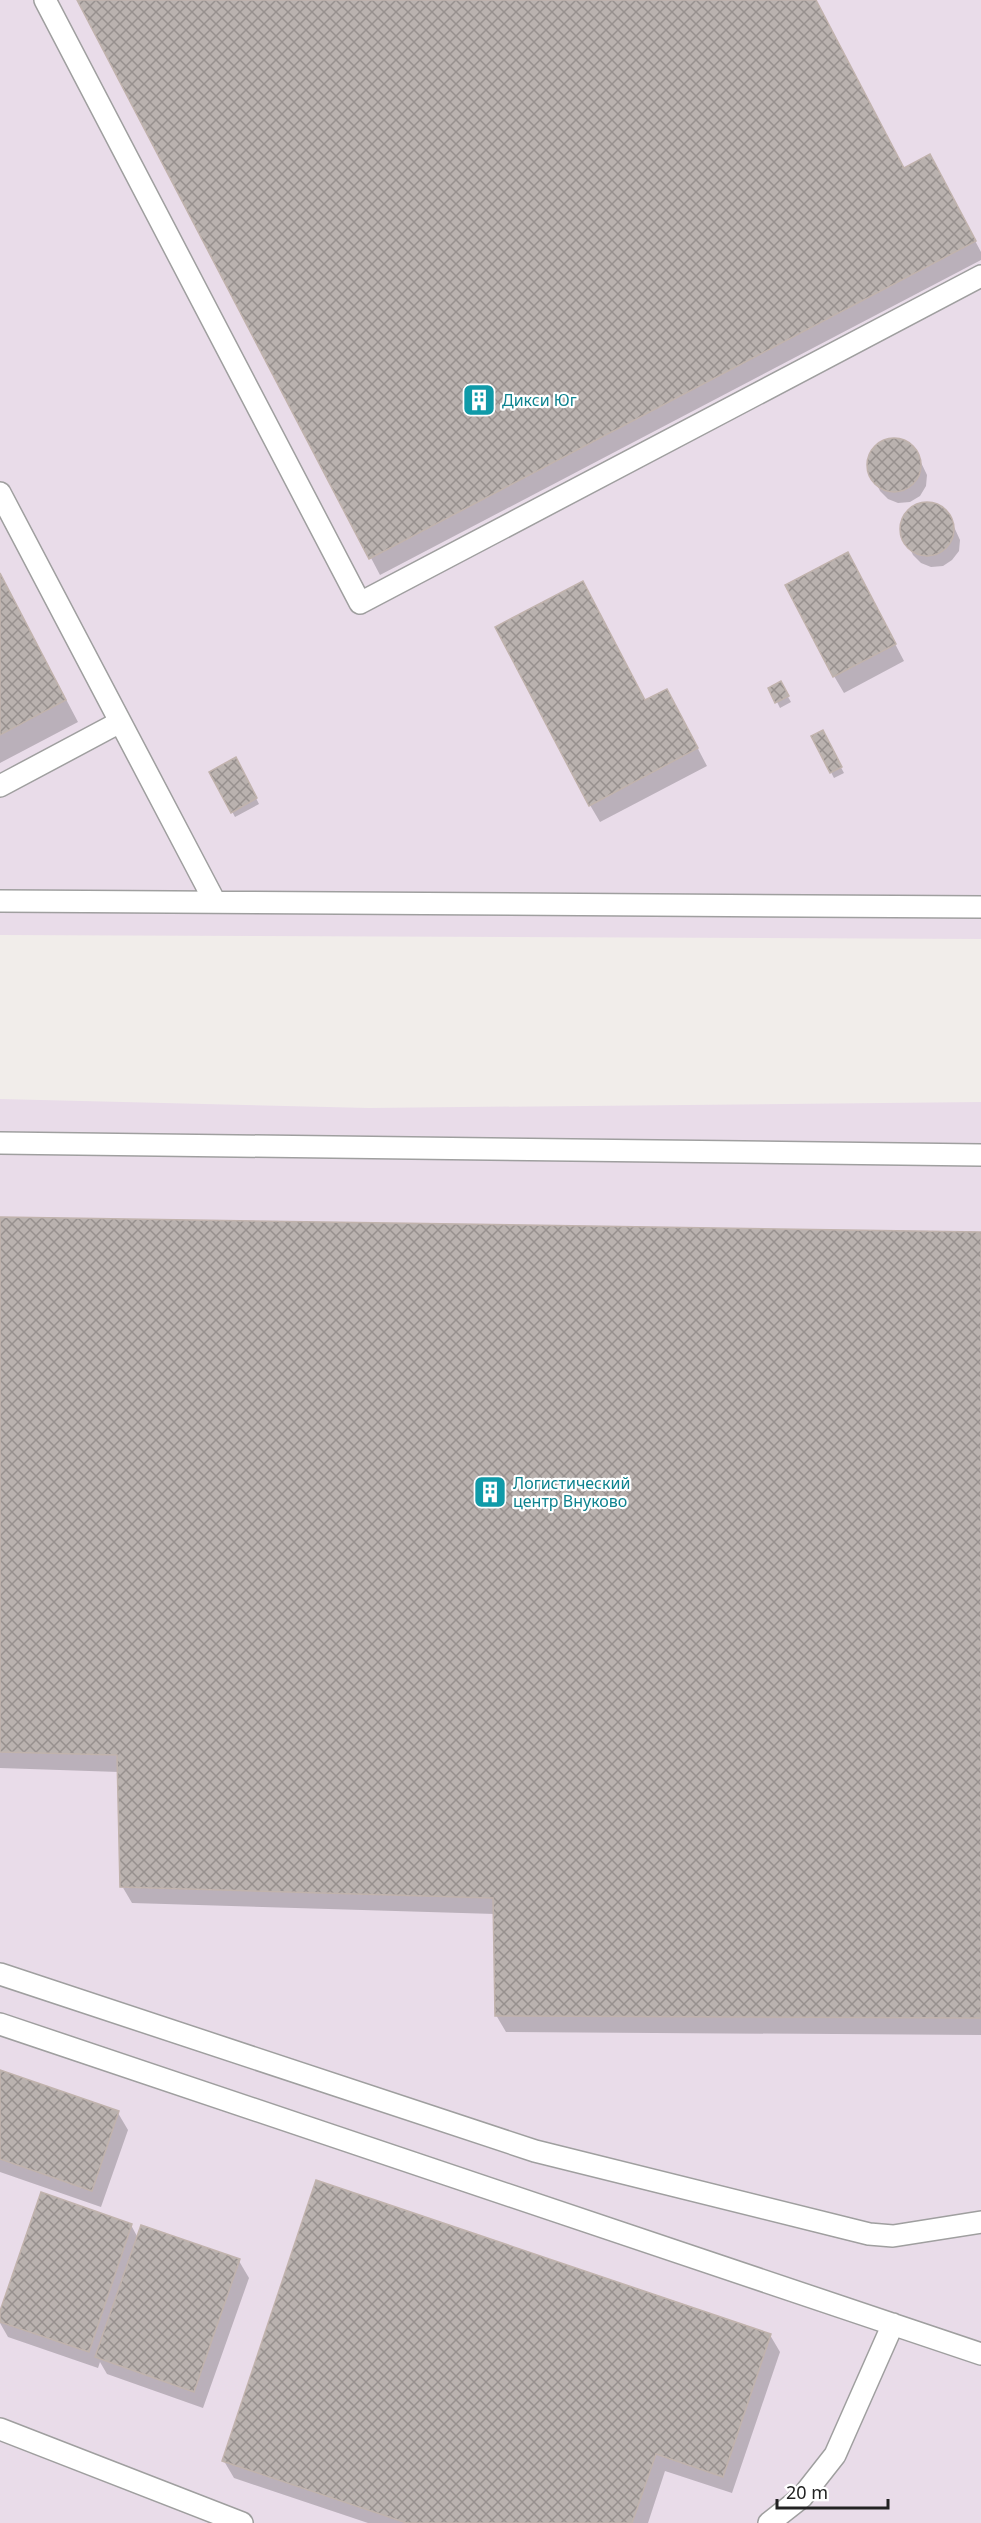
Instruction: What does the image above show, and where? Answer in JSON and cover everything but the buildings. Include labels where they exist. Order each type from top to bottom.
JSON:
[{"type":"lane","points":[[45,0],[360,603],[981,276]]},
{"type":"lane","points":[[0,493],[215,903]]},
{"type":"lane","points":[[0,786],[120,722]]},
{"type":"lane","points":[[0,901],[981,907]]},
{"type":"lane","points":[[0,1143],[981,1155]]},
{"type":"lane","points":[[0,1974],[535,2151],[869,2234],[893,2236],[981,2222]]},
{"type":"lane","points":[[0,2024],[981,2354]]},
{"type":"lane","points":[[769,2523],[802,2497],[835,2455],[893,2324]]},
{"type":"lane","points":[[0,2429],[242,2523]]},
{"type":"shaded area","points":[[0,0],[981,0],[981,939],[0,935]]},
{"type":"shaded area","points":[[0,1099],[369,1108],[981,1102],[981,2523],[0,2523]]},
{"type":"place","name":"Дикси Юг","points":[[479,400]]},
{"type":"place","name":"Логистический центр Внуково","points":[[490,1492]]}]
